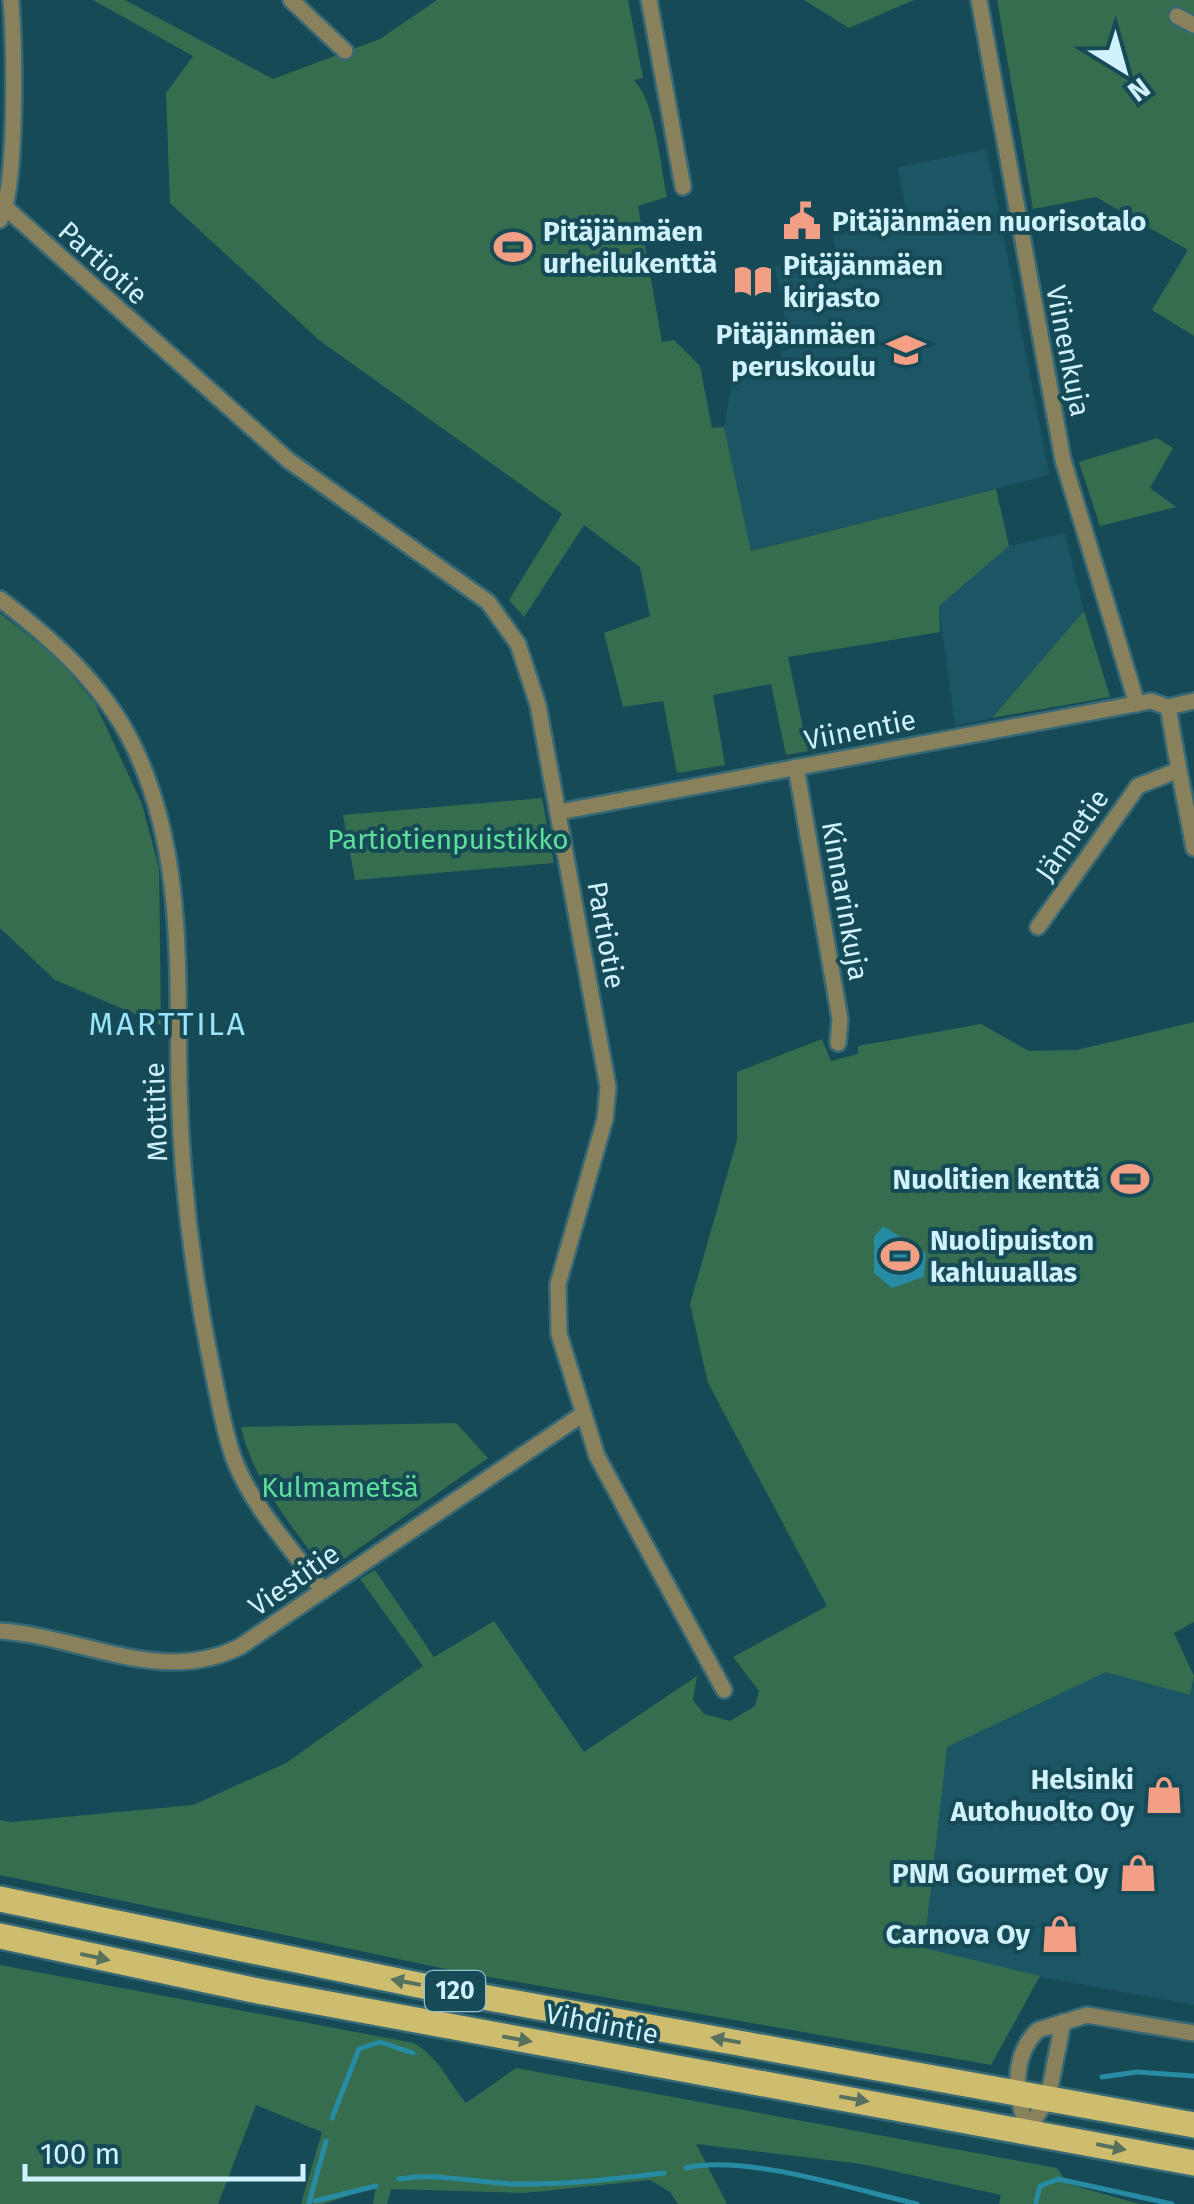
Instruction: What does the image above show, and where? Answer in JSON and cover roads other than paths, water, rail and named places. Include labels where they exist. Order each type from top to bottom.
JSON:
[{"type":"main road","name":"Vihdintie","points":[[0,1899],[414,1984],[1194,2125]]},
{"type":"main road","name":"Vihdintie","points":[[0,1936],[252,1990],[1194,2164]]},
{"type":"street","points":[[3,214],[11,0]]},
{"type":"street","points":[[291,0],[346,52]]},
{"type":"street","points":[[649,0],[683,187]]},
{"type":"street","name":"Viinenkuja","points":[[978,0],[1063,460],[1137,704]]},
{"type":"street","points":[[1177,16],[1194,25]]},
{"type":"street","name":"Partiotie","points":[[3,214],[288,460],[488,602],[511,633],[529,670],[559,812],[608,1087],[606,1120],[556,1299],[558,1334],[580,1416],[596,1456],[724,1690]]},
{"type":"street","name":"Mottitie","points":[[0,598],[64,652],[102,696],[133,746],[149,788],[164,839],[177,914],[185,1216],[226,1435],[245,1483],[323,1591]]},
{"type":"street","points":[[1194,701],[1168,708],[1194,848]]},
{"type":"street","name":"Viinentie","points":[[559,812],[1137,704],[1160,702],[1168,708]]},
{"type":"street","name":"Kinnarinkuja","points":[[796,768],[840,1018],[838,1043]]},
{"type":"street","name":"Jännetie","points":[[1038,927],[1138,786],[1180,770]]},
{"type":"street","name":"Viestitie","points":[[0,1631],[38,1635],[152,1662],[193,1664],[241,1646],[580,1416]]},
{"type":"street","points":[[1027,2131],[1015,2092],[1031,2037],[1063,2022],[1106,2016],[1194,2033]]},
{"type":"street","points":[[1027,2131],[1048,2098],[1063,2022]]},
{"type":"waterway","points":[[332,2118],[359,2049],[380,2042],[413,2053]]},
{"type":"waterway","points":[[1102,2077],[1137,2072],[1194,2076]]},
{"type":"waterway","points":[[309,2203],[326,2141]]},
{"type":"waterway","points":[[686,2168],[711,2165],[769,2170],[917,2204]]},
{"type":"waterway","points":[[399,2179],[457,2178],[535,2184],[664,2173]]},
{"type":"waterway","points":[[1036,2202],[1040,2186],[1058,2179],[1172,2204]]},
{"type":"waterway","points":[[315,2201],[376,2186]]},
{"type":"place","name":"Pitäjänmäen nuorisotalo","points":[[802,221]]},
{"type":"place","name":"Pitäjänmäen urheilukenttä","points":[[513,247]]},
{"type":"place","name":"Pitäjänmäen kirjasto","points":[[753,281]]},
{"type":"place","name":"Pitäjänmäen peruskoulu","points":[[906,350]]},
{"type":"place","name":"Nuolitien kenttä","points":[[1130,1179]]},
{"type":"place","name":"Nuolipuiston kahluuallas","points":[[900,1256]]},
{"type":"place","name":"Helsinki Autohuolto Oy","points":[[1164,1795]]},
{"type":"place","name":"PNM Gourmet Oy","points":[[1138,1873]]},
{"type":"place","name":"Carnova Oy","points":[[1060,1934]]},
{"type":"district","name":"MARTTILA","points":[[168,1024]]},
{"type":"park label","name":"Partiotienpuistikko","points":[[448,839]]},
{"type":"park label","name":"Kulmametsä","points":[[340,1487]]}]
